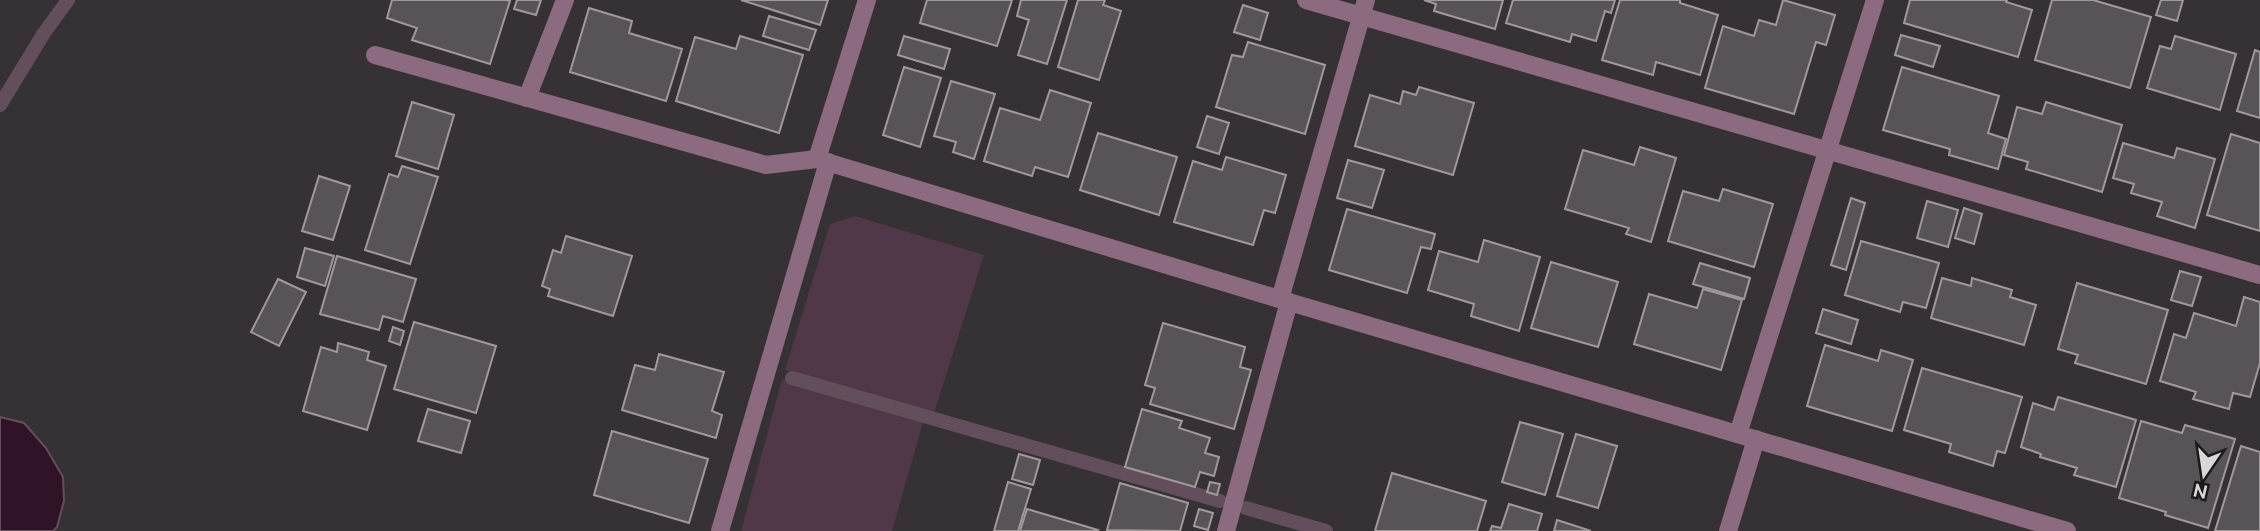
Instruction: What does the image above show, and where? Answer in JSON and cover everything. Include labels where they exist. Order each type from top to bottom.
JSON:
[{"type":"street","points":[[527,98],[565,0]]},
{"type":"street","points":[[720,531],[866,0]]},
{"type":"street","points":[[1306,0],[1363,8],[1827,150],[2260,275]]},
{"type":"street","points":[[1738,434],[1875,0]]},
{"type":"street","points":[[1226,531],[1284,301],[1363,8]]},
{"type":"street","points":[[376,55],[766,165],[822,161],[1284,301],[2067,531]]},
{"type":"street","points":[[1728,531],[1756,439]]},
{"type":"shaded area","points":[[855,216],[984,255],[934,413],[785,370],[830,224]]},
{"type":"shaded area","points":[[782,379],[924,419],[892,531],[741,531]]},
{"type":"shaded area","points":[[0,417],[24,423],[46,448],[63,477],[64,501],[57,527],[53,531],[0,531]]},
{"type":"building","points":[[392,0],[510,1],[490,64],[412,40],[417,28],[387,18]]},
{"type":"building","points":[[517,0],[541,0],[536,15],[514,9]]},
{"type":"building","points":[[741,0],[828,0],[820,25]]},
{"type":"building","points":[[927,0],[1012,0],[997,46],[920,23]]},
{"type":"building","points":[[1021,0],[1067,0],[1047,64],[1018,55],[1029,20],[1017,16]]},
{"type":"building","points":[[1078,0],[1105,0],[1103,5],[1121,11],[1099,80],[1058,67]]},
{"type":"building","points":[[1424,0],[1503,0],[1495,29],[1434,11],[1436,4]]},
{"type":"building","points":[[1513,0],[1615,0],[1611,13],[1605,11],[1596,41],[1572,34],[1570,42],[1506,23]]},
{"type":"building","points":[[1620,0],[1680,0],[1680,3],[1718,15],[1700,75],[1656,62],[1653,75],[1602,60]]},
{"type":"building","points":[[1783,0],[1835,15],[1826,45],[1816,42],[1794,114],[1705,88],[1723,26],[1754,36],[1759,20],[1776,25]]},
{"type":"building","points":[[1910,0],[2007,0],[2006,2],[2032,10],[2018,57],[1904,23]]},
{"type":"building","points":[[2052,0],[2093,0],[2151,17],[2130,88],[2035,60]]},
{"type":"building","points":[[2161,0],[2183,0],[2177,21],[2156,15]]},
{"type":"building","points":[[1243,5],[1268,13],[1260,40],[1234,32]]},
{"type":"building","points":[[589,8],[632,21],[629,33],[682,49],[666,101],[570,72]]},
{"type":"building","points":[[769,16],[816,30],[809,50],[763,36]]},
{"type":"building","points":[[1901,35],[1940,46],[1933,67],[1895,55]]},
{"type":"building","points":[[740,36],[803,55],[779,133],[676,101],[695,37],[736,49]]},
{"type":"building","points":[[904,36],[950,49],[944,69],[898,55]]},
{"type":"building","points":[[2175,36],[2236,54],[2220,110],[2147,88],[2160,46],[2171,49]]},
{"type":"building","points":[[1248,42],[1325,65],[1305,134],[1216,107],[1232,55],[1243,57]]},
{"type":"building","points":[[2255,50],[2260,52],[2260,118],[2237,111]]},
{"type":"building","points":[[904,67],[941,78],[920,147],[883,135]]},
{"type":"building","points":[[1902,67],[1999,96],[1988,133],[2006,139],[1998,169],[1949,155],[1950,149],[1883,130]]},
{"type":"building","points":[[951,81],[995,94],[974,159],[953,152],[956,142],[934,136]]},
{"type":"building","points":[[1419,87],[1474,103],[1453,175],[1355,146],[1370,95],[1400,104],[1403,91],[1416,95]]},
{"type":"building","points":[[1050,90],[1091,103],[1068,177],[1035,167],[1032,176],[984,161],[1000,108],[1040,120]]},
{"type":"building","points":[[412,102],[454,115],[438,169],[396,156]]},
{"type":"building","points":[[2046,102],[2122,125],[2102,192],[2026,169],[2028,162],[2004,155],[2017,107],[2042,114]]},
{"type":"building","points":[[1207,116],[1229,123],[1219,154],[1197,147]]},
{"type":"building","points":[[1098,133],[1177,157],[1159,215],[1080,190]]},
{"type":"building","points":[[2231,134],[2260,143],[2260,231],[2207,215]]},
{"type":"building","points":[[2123,143],[2174,158],[2177,148],[2215,159],[2195,228],[2157,216],[2162,202],[2131,193],[2134,184],[2113,178]]},
{"type":"building","points":[[1640,147],[1676,158],[1651,242],[1626,234],[1629,228],[1565,209],[1583,150],[1634,165]]},
{"type":"building","points":[[1226,157],[1286,175],[1275,213],[1264,210],[1253,245],[1174,222],[1193,161],[1222,170]]},
{"type":"building","points":[[1348,160],[1384,170],[1372,208],[1337,198]]},
{"type":"building","points":[[402,166],[438,177],[410,264],[365,250],[389,174],[398,177]]},
{"type":"building","points":[[319,176],[350,186],[333,240],[302,231]]},
{"type":"building","points":[[1723,189],[1773,204],[1754,267],[1668,241],[1683,191],[1719,201]]},
{"type":"building","points":[[1851,198],[1865,203],[1846,270],[1831,265]]},
{"type":"building","points":[[1927,201],[1958,210],[1948,247],[1917,238]]},
{"type":"building","points":[[1964,208],[1982,214],[1974,244],[1955,238]]},
{"type":"building","points":[[1347,209],[1435,234],[1431,249],[1421,247],[1407,293],[1329,270]]},
{"type":"building","points":[[566,236],[632,256],[613,316],[548,296],[550,289],[542,286],[553,250],[561,253]]},
{"type":"building","points":[[1484,240],[1540,257],[1519,331],[1471,316],[1474,304],[1428,290],[1439,251],[1478,262]]},
{"type":"building","points":[[1861,241],[1939,263],[1926,308],[1903,302],[1900,312],[1845,295]]},
{"type":"building","points":[[305,248],[334,256],[325,286],[297,277]]},
{"type":"building","points":[[337,256],[416,279],[403,322],[383,316],[379,330],[320,314]]},
{"type":"building","points":[[1551,262],[1618,282],[1598,347],[1531,328]]},
{"type":"building","points":[[1700,263],[1750,278],[1744,299],[1693,284]]},
{"type":"building","points":[[2180,271],[2201,277],[2192,306],[2171,300]]},
{"type":"building","points":[[1942,278],[1971,286],[1972,278],[2012,290],[2010,297],[2036,305],[2024,345],[1931,318]]},
{"type":"building","points":[[278,279],[306,292],[279,346],[251,332]]},
{"type":"building","points":[[2077,283],[2168,310],[2146,384],[2075,363],[2078,355],[2058,349]]},
{"type":"building","points":[[1703,289],[1742,300],[1721,370],[1634,344],[1649,294],[1697,308]]},
{"type":"building","points":[[2244,297],[2260,302],[2260,363],[2250,397],[2233,393],[2229,409],[2193,399],[2196,392],[2160,381],[2174,334],[2186,338],[2194,313],[2236,326]]},
{"type":"building","points":[[1823,309],[1858,320],[1851,344],[1816,333]]},
{"type":"building","points":[[414,322],[496,346],[476,413],[394,389]]},
{"type":"building","points":[[1163,323],[1245,347],[1240,367],[1251,370],[1234,429],[1150,404],[1155,388],[1145,385]]},
{"type":"building","points":[[393,327],[404,331],[400,345],[389,341]]},
{"type":"building","points":[[338,343],[369,352],[367,360],[386,366],[367,430],[303,411],[321,347],[337,352]]},
{"type":"building","points":[[1825,345],[1878,361],[1881,350],[1913,360],[1892,431],[1807,406]]},
{"type":"building","points":[[659,354],[724,372],[712,411],[722,415],[716,438],[622,410],[635,365],[655,370]]},
{"type":"building","points":[[1922,368],[2022,397],[2005,453],[1997,451],[1993,466],[1949,452],[1951,444],[1904,430]]},
{"type":"building","points":[[2058,397],[2136,420],[2116,487],[2074,475],[2077,468],[2040,457],[2041,454],[2021,447],[2033,403],[2054,410]]},
{"type":"building","points":[[428,409],[470,421],[461,453],[418,441]]},
{"type":"building","points":[[1142,409],[1182,421],[1179,428],[1210,438],[1205,453],[1219,457],[1214,476],[1200,472],[1195,487],[1125,467]]},
{"type":"building","points":[[2141,421],[2182,433],[2185,425],[2235,439],[2208,528],[2119,498]]},
{"type":"building","points":[[1520,422],[1563,434],[1545,495],[1502,482]]},
{"type":"building","points":[[612,431],[708,459],[689,523],[594,495]]},
{"type":"building","points":[[1576,434],[1617,446],[1598,508],[1557,496]]},
{"type":"building","points":[[2241,446],[2260,452],[2260,531],[2215,531]]},
{"type":"building","points":[[1019,454],[1040,460],[1033,485],[1012,479]]},
{"type":"building","points":[[1392,473],[1486,501],[1477,531],[1375,531]]},
{"type":"building","points":[[1008,482],[1031,489],[1018,531],[994,531]]},
{"type":"building","points":[[1210,482],[1220,484],[1217,495],[1207,492]]},
{"type":"building","points":[[1120,483],[1188,503],[1180,531],[1107,530]]},
{"type":"building","points":[[1509,504],[1542,514],[1537,531],[1490,531],[1492,526],[1501,528]]},
{"type":"building","points":[[1027,509],[1098,530],[1020,531]]},
{"type":"building","points":[[1199,509],[1213,513],[1208,530],[1194,526]]},
{"type":"building","points":[[1557,520],[1591,531],[1554,531]]},
{"type":"waterway","points":[[0,105],[44,33],[68,0]]},
{"type":"waterway","points":[[792,378],[1220,501]]},
{"type":"waterway","points":[[1246,508],[1326,531]]}]
